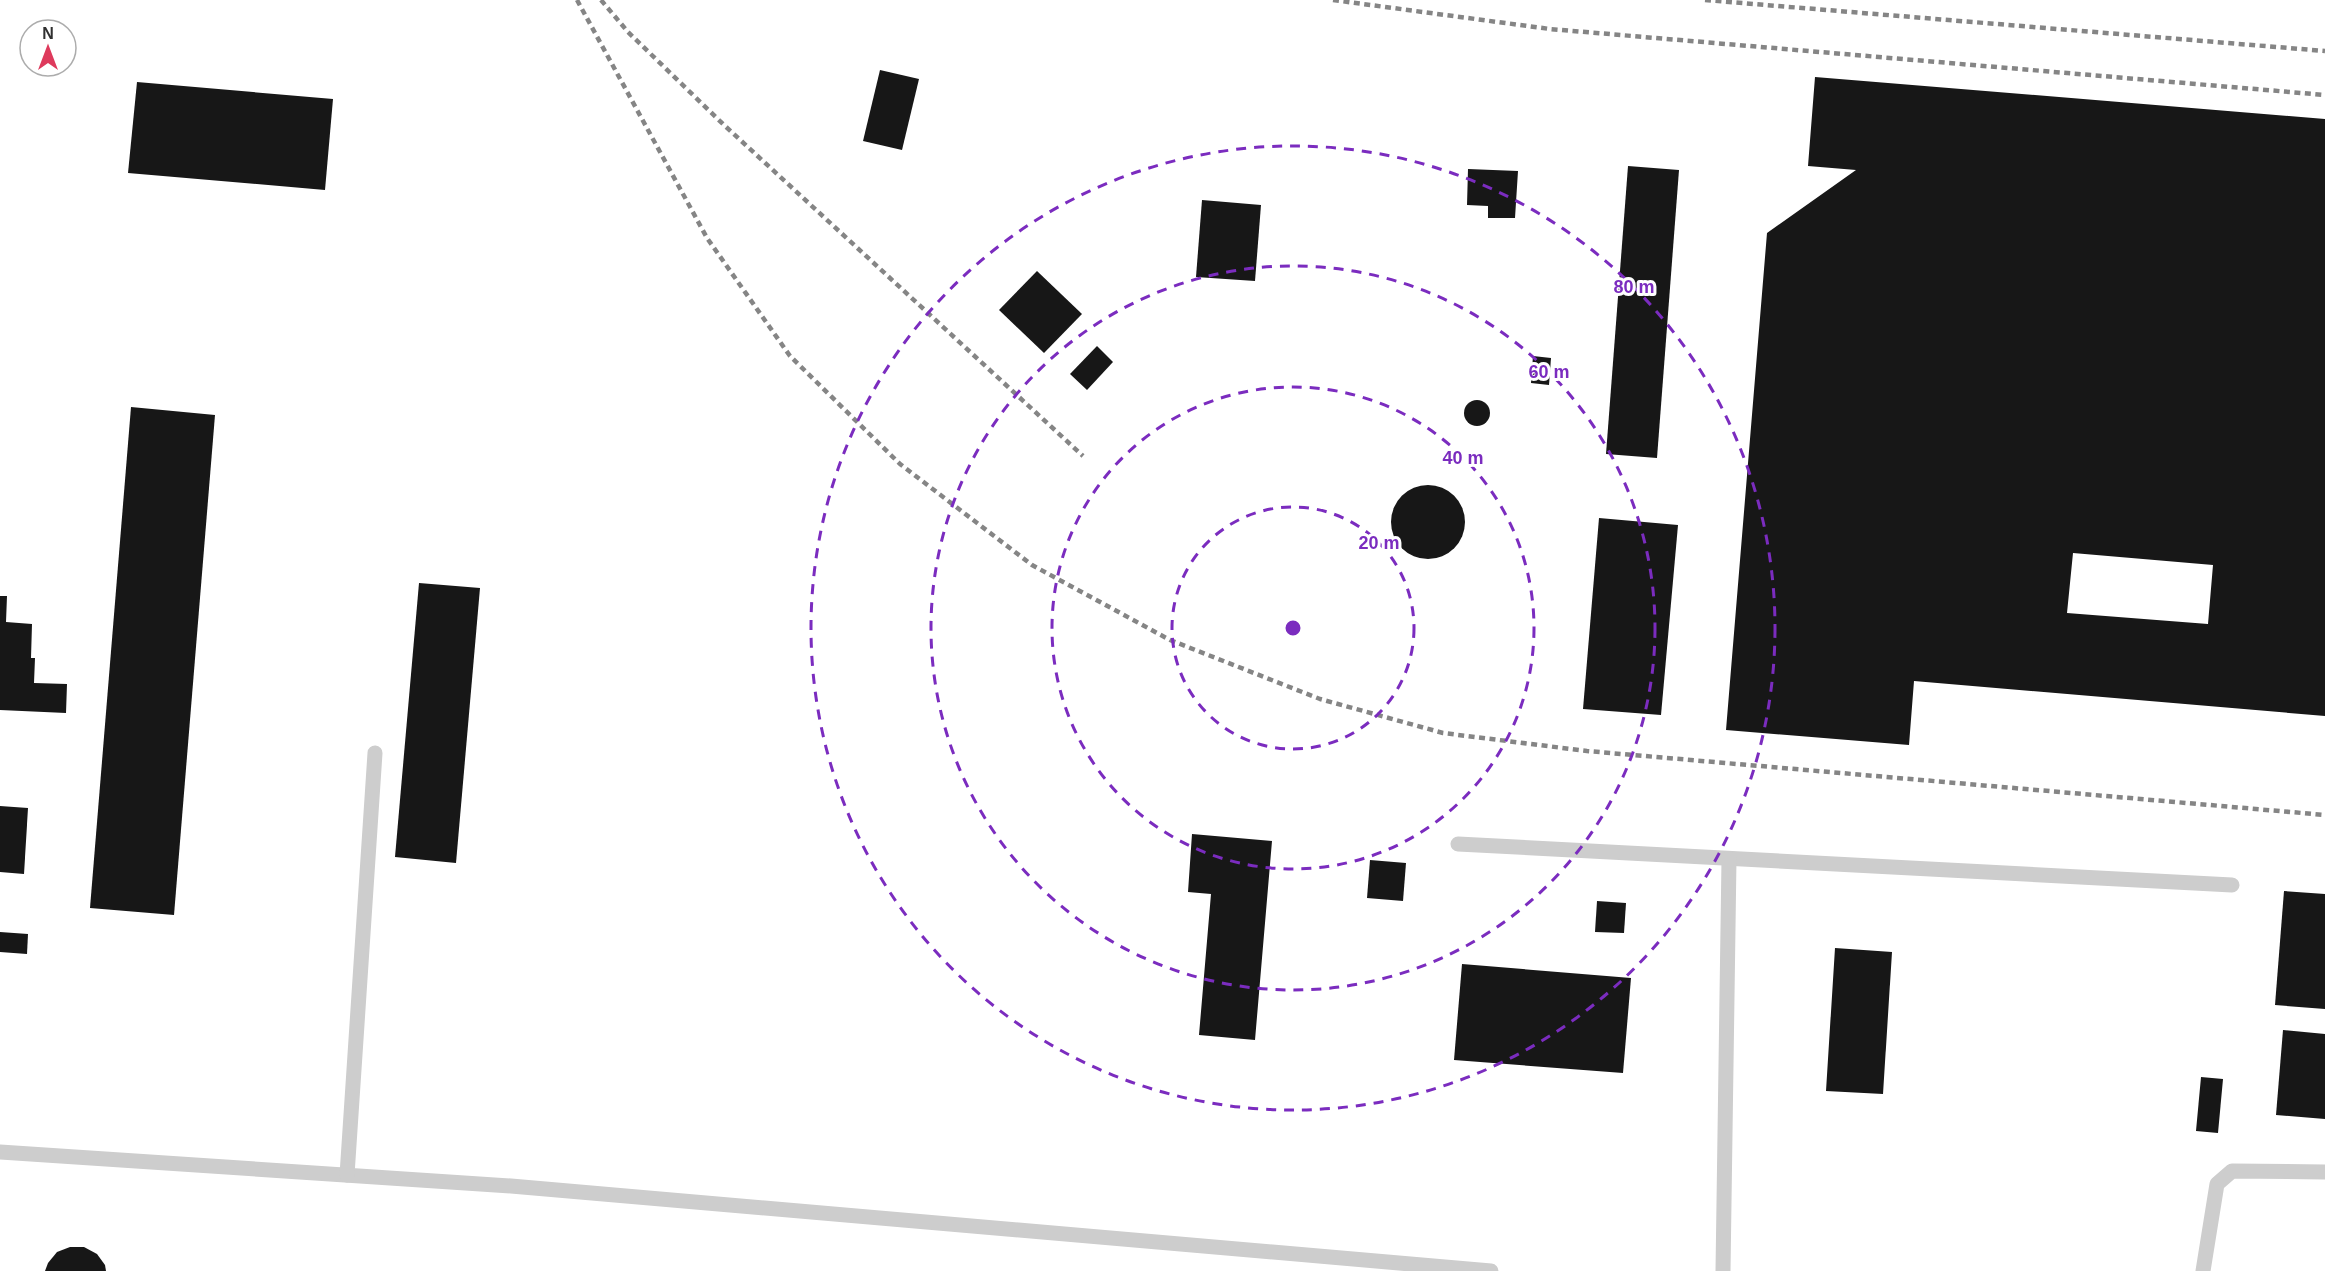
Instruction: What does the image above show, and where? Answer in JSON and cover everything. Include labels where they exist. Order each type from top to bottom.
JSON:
[{"type":"lane","points":[[347,1175],[375,753]]},
{"type":"lane","points":[[1458,844],[2232,885]]},
{"type":"lane","points":[[1723,1271],[1729,859]]},
{"type":"lane","points":[[0,1152],[512,1186],[1491,1271]]},
{"type":"lane","points":[[2203,1271],[2217,1184],[2232,1171],[2325,1172]]},
{"type":"building","points":[[880,70],[919,79],[902,150],[863,141]]},
{"type":"building","points":[[1815,77],[2325,119],[2325,716],[1914,681],[1909,745],[1726,730],[1767,233],[1856,170],[1808,166]],"holes":[[[2073,553],[2213,565],[2208,624],[2067,613]]]},
{"type":"building","points":[[137,82],[333,99],[325,190],[128,173]]},
{"type":"building","points":[[1628,166],[1679,170],[1657,458],[1606,454]]},
{"type":"building","points":[[1468,169],[1518,171],[1515,218],[1488,218],[1488,206],[1467,205]]},
{"type":"building","points":[[1202,200],[1261,205],[1255,281],[1196,277]]},
{"type":"building","points":[[1037,271],[1082,314],[1044,353],[999,310]]},
{"type":"building","points":[[1097,346],[1113,362],[1087,390],[1070,374]]},
{"type":"building","points":[[1533,356],[1551,358],[1549,385],[1531,383]]},
{"type":"building","points":[[1477,400],[1486,404],[1490,413],[1486,422],[1477,426],[1468,422],[1464,413],[1468,404]]},
{"type":"building","points":[[131,407],[215,415],[174,915],[90,908]]},
{"type":"building","points":[[1428,485],[1449,491],[1459,501],[1465,522],[1459,543],[1449,553],[1428,559],[1407,553],[1397,543],[1391,522],[1397,501],[1407,491]]},
{"type":"building","points":[[1599,518],[1678,525],[1661,715],[1583,709]]},
{"type":"building","points":[[419,583],[480,588],[456,863],[395,857]]},
{"type":"building","points":[[0,596],[7,596],[6,622],[32,624],[31,658],[35,658],[34,683],[67,684],[66,713],[0,710]]},
{"type":"building","points":[[0,806],[28,808],[24,874],[0,872]]},
{"type":"building","points":[[1192,834],[1272,841],[1255,1040],[1199,1035],[1211,894],[1188,892]]},
{"type":"building","points":[[1370,860],[1406,863],[1403,901],[1367,898]]},
{"type":"building","points":[[2284,891],[2325,894],[2325,1009],[2275,1005]]},
{"type":"building","points":[[1597,901],[1626,903],[1624,933],[1595,932]]},
{"type":"building","points":[[0,932],[28,934],[27,954],[0,952]]},
{"type":"building","points":[[1835,948],[1892,952],[1883,1094],[1826,1091]]},
{"type":"building","points":[[1462,964],[1631,978],[1623,1073],[1454,1060]]},
{"type":"building","points":[[2283,1030],[2325,1034],[2325,1119],[2276,1115]]},
{"type":"building","points":[[2201,1077],[2223,1079],[2218,1133],[2196,1131]]},
{"type":"building","points":[[70,1247],[84,1247],[97,1254],[105,1265],[106,1271],[45,1271],[57,1252]]},
{"type":"railway","points":[[577,0],[707,238],[790,356],[900,464],[1032,565],[1170,640],[1320,699],[1443,733],[1587,751],[2325,815]]},
{"type":"railway","points":[[601,0],[628,32],[724,125],[1083,456]]},
{"type":"railway","points":[[1333,0],[1550,29],[2325,95]]},
{"type":"railway","points":[[1705,0],[2325,51]]}]
